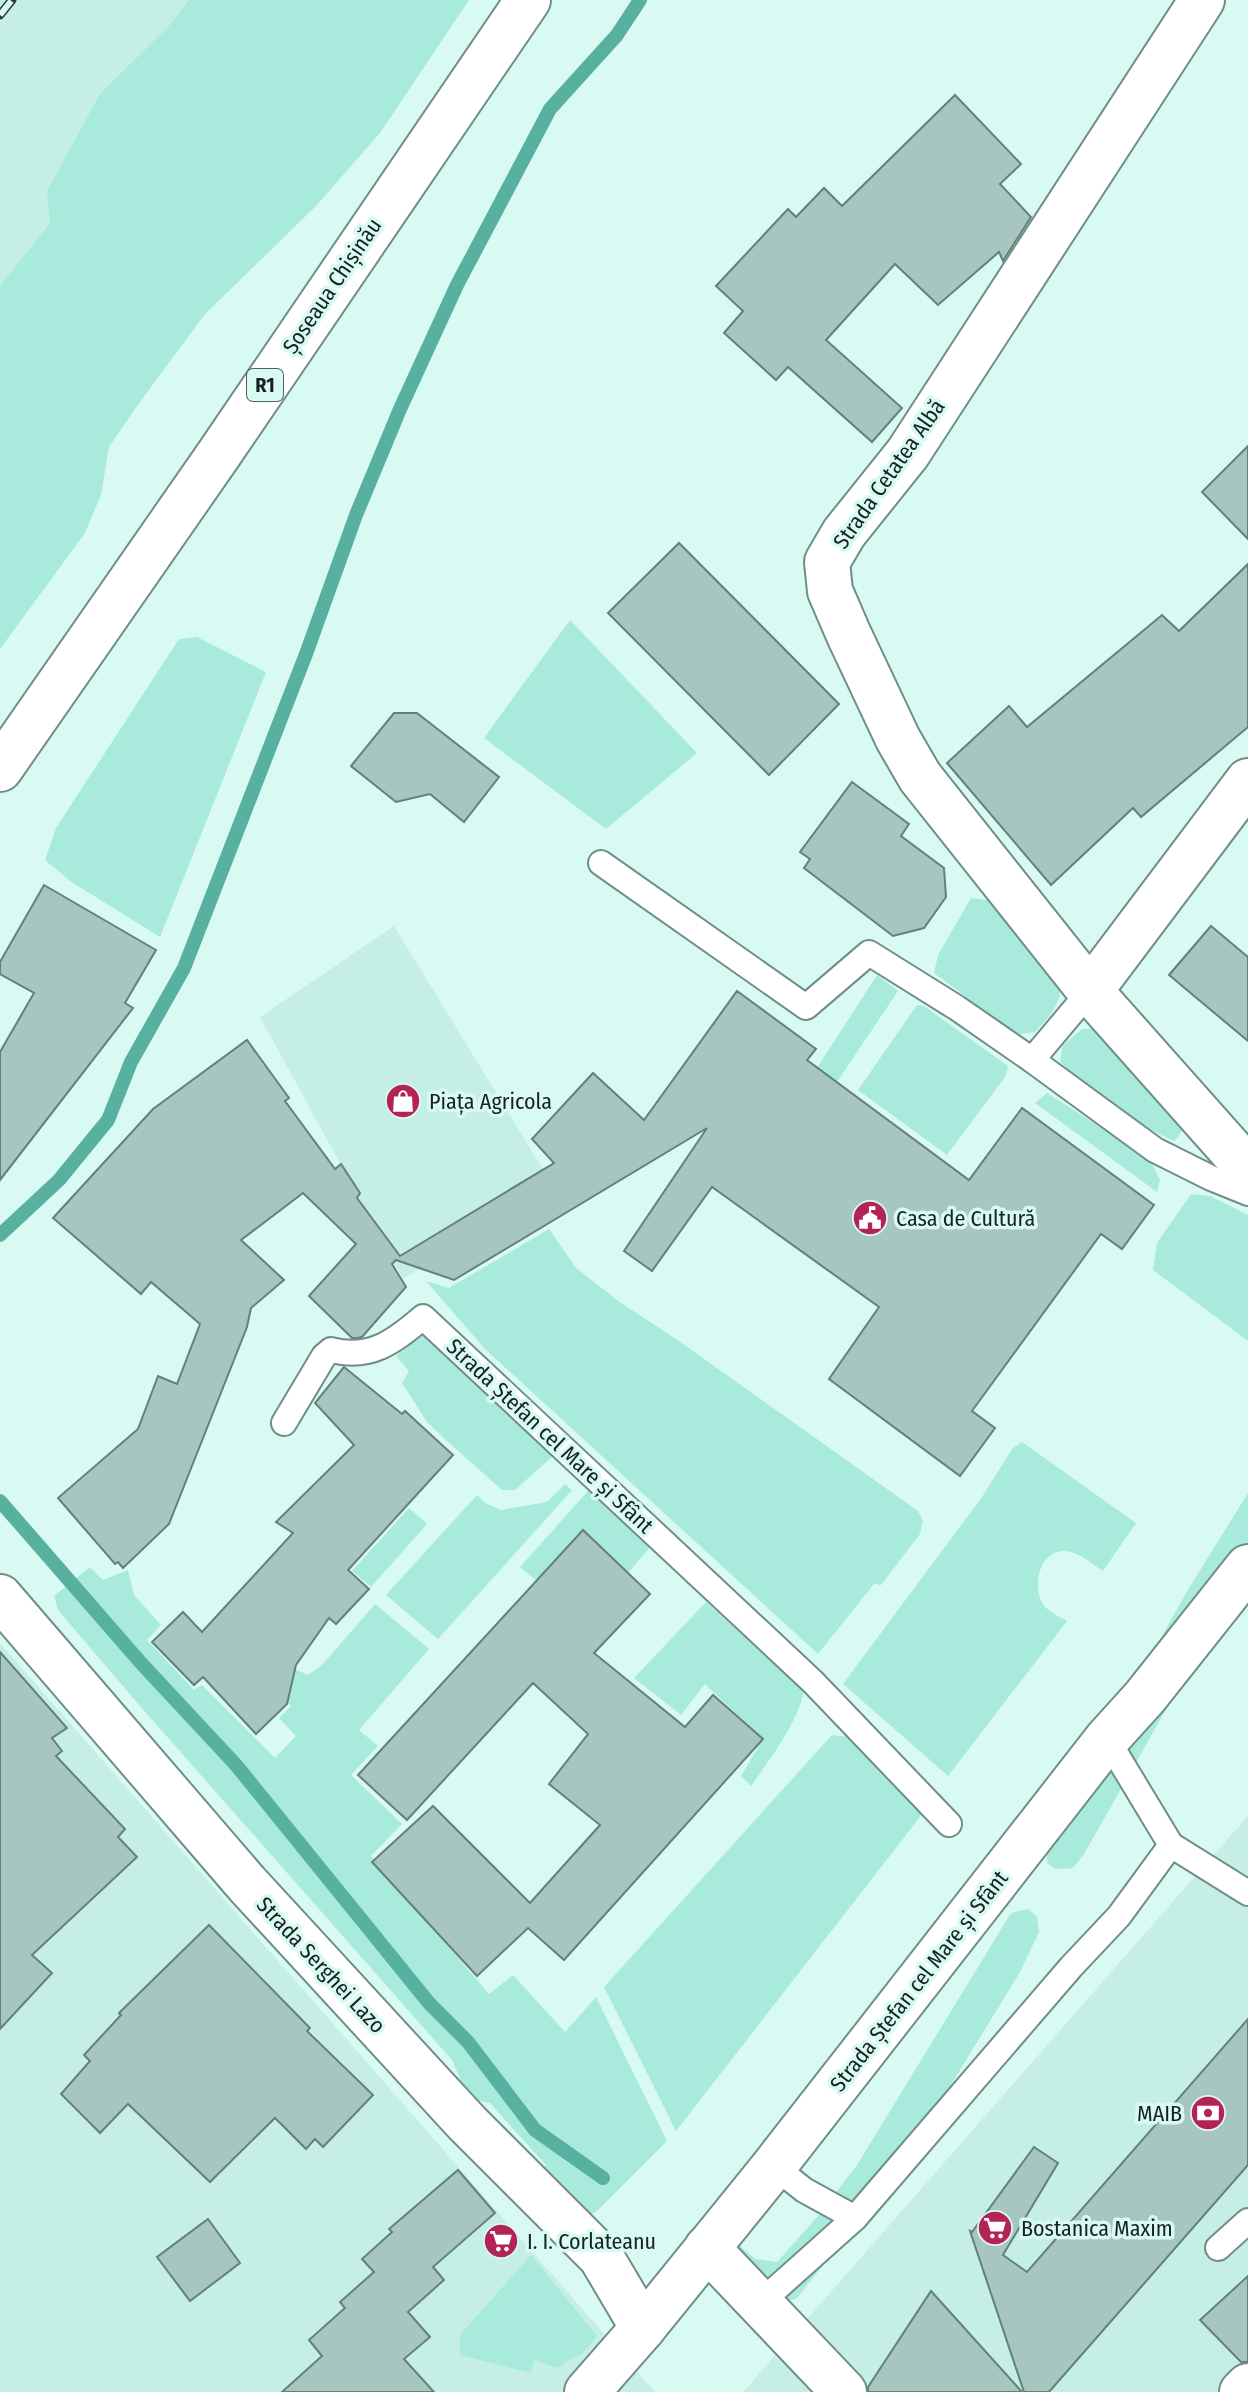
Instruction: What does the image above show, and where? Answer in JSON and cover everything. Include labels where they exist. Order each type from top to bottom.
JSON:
[{"type":"main road","name":"Șoseaua Chișinău","points":[[0,769],[528,0]]},
{"type":"main road","name":"Strada Cetatea Albă","points":[[1090,991],[920,777],[898,739],[849,635],[830,591],[827,562],[844,533],[908,453],[1202,0]]},
{"type":"main road","points":[[1248,781],[1090,991],[1248,1169]]},
{"type":"main road","name":"Strada Ștefan cel Mare și Sfânt","points":[[587,2392],[774,2166],[1107,1739],[1145,1697],[1248,1567]]},
{"type":"main road","name":"Strada Serghei Lazo","points":[[0,1597],[247,1884],[467,2123],[601,2257],[643,2328]]},
{"type":"main road","points":[[707,2248],[844,2392]]},
{"type":"main road","points":[[1242,2392],[1248,2386]]},
{"type":"lane","points":[[601,863],[806,1007],[869,953],[957,1008],[1155,1150],[1248,1193]]},
{"type":"lane","points":[[1032,1060],[1090,991]]},
{"type":"lane","name":"Strada Ștefan cel Mare și Sfânt","points":[[284,1423],[324,1356],[331,1350],[358,1354],[386,1346],[423,1317],[822,1691],[949,1824]]},
{"type":"lane","points":[[1107,1739],[1171,1845],[1248,1893]]},
{"type":"lane","points":[[760,2303],[855,2218],[1119,1916],[1171,1845]]},
{"type":"lane","points":[[774,2166],[804,2190],[855,2218]]},
{"type":"lane","points":[[1218,2248],[1248,2221]]},
{"type":"shaded area","points":[[0,0],[380,0],[0,578]]},
{"type":"shaded area","points":[[189,0],[469,0],[380,133],[316,206],[205,314],[137,406],[109,447],[101,495],[85,533],[0,649],[0,286],[50,223],[47,191],[100,94],[168,27]]},
{"type":"shaded area","points":[[570,620],[697,753],[606,829],[484,738]]},
{"type":"shaded area","points":[[197,637],[266,672],[160,937],[70,881],[45,860],[56,828],[179,639]]},
{"type":"shaded area","points":[[971,898],[987,900],[1058,979],[1060,996],[1052,1013],[1035,1032],[1020,1034],[1008,1028],[934,973],[938,955]]},
{"type":"shaded area","name":"Piața Agricola","points":[[394,926],[552,1184],[403,1279],[260,1017]]},
{"type":"shaded area","points":[[877,975],[898,991],[837,1082],[817,1068]]},
{"type":"shaded area","points":[[917,1005],[924,1006],[1008,1066],[1005,1077],[947,1155],[858,1090]]},
{"type":"shaded area","points":[[1082,1029],[1093,1029],[1182,1131],[1175,1141],[1114,1107],[1083,1084],[1060,1061],[1063,1045]]},
{"type":"shaded area","points":[[1047,1093],[1150,1159],[1160,1180],[1157,1192],[1035,1103]]},
{"type":"shaded area","points":[[1191,1194],[1210,1196],[1248,1215],[1248,1341],[1153,1270],[1157,1243]]},
{"type":"shaded area","points":[[549,1229],[576,1268],[621,1303],[918,1511],[923,1521],[920,1534],[881,1585],[874,1584],[818,1654],[485,1349],[426,1281],[449,1288]]},
{"type":"shaded area","points":[[424,1333],[553,1456],[515,1490],[502,1490],[447,1441],[427,1422],[402,1383],[409,1371],[396,1356]]},
{"type":"shaded area","points":[[1022,1442],[1136,1523],[1103,1571],[1074,1553],[1064,1551],[1048,1557],[1040,1573],[1038,1591],[1045,1607],[1067,1621],[948,1776],[843,1684],[982,1497],[1012,1449]]},
{"type":"shaded area","points":[[565,1484],[572,1490],[438,1639],[386,1595],[477,1495],[485,1503],[501,1510],[547,1502]]},
{"type":"shaded area","points":[[589,1490],[650,1547],[628,1573],[583,1530],[537,1581],[520,1567]]},
{"type":"shaded area","points":[[1248,1493],[1248,1565],[1084,1854],[1073,1868],[1054,1868],[1047,1863],[1047,1854],[1062,1816],[1186,1593]]},
{"type":"shaded area","points":[[409,1508],[427,1524],[371,1587],[352,1571]]},
{"type":"shaded area","points":[[90,1567],[103,1580],[128,1570],[134,1595],[161,1625],[147,1640],[194,1690],[202,1685],[275,1758],[296,1736],[279,1718],[291,1706],[264,1677],[277,1661],[308,1675],[323,1664],[375,1604],[429,1649],[359,1730],[378,1746],[351,1775],[402,1824],[371,1856],[489,1994],[513,1975],[565,2032],[596,1997],[667,2141],[596,2212],[582,2218],[533,2181],[546,2165],[490,2103],[469,2099],[452,2060],[58,1610],[54,1596]]},
{"type":"shaded area","points":[[706,1602],[804,1691],[789,1729],[751,1786],[741,1776],[763,1739],[705,1684],[681,1715],[634,1678]]},
{"type":"shaded area","points":[[0,1643],[655,2392],[0,2392]]},
{"type":"shaded area","points":[[832,1735],[848,1737],[927,1808],[676,2131],[604,1987]]},
{"type":"shaded area","points":[[1248,1816],[1248,2367],[1220,2392],[743,2392]]},
{"type":"shaded area","points":[[1028,1909],[1037,1917],[1039,1932],[1020,1972],[949,2088],[862,2216],[797,2298],[781,2304],[722,2240],[731,2238],[755,2259],[777,2262],[857,2165],[1011,1913]]},
{"type":"shaded area","points":[[531,2255],[597,2336],[582,2354],[558,2368],[534,2360],[531,2373],[460,2355],[460,2335]]},
{"type":"building","points":[[955,95],[1021,164],[1000,184],[1031,217],[1003,261],[999,252],[938,305],[895,264],[826,340],[902,408],[872,442],[788,367],[776,380],[724,333],[743,311],[716,286],[788,209],[796,217],[824,188],[842,206]]},
{"type":"building","points":[[1248,446],[1248,539],[1202,492]]},
{"type":"building","points":[[679,543],[839,704],[769,775],[608,613]]},
{"type":"building","points":[[1248,564],[1248,727],[1141,817],[1133,808],[1051,885],[947,763],[1009,706],[1027,727],[1162,615],[1179,631]]},
{"type":"building","points":[[394,713],[417,713],[499,777],[464,822],[430,794],[396,802],[351,766]]},
{"type":"building","points":[[852,782],[909,824],[901,836],[944,868],[946,897],[924,928],[893,936],[804,868],[810,859],[800,852]]},
{"type":"building","points":[[44,885],[156,950],[125,1003],[133,1008],[0,1180],[0,1052],[34,993],[0,974],[0,962]]},
{"type":"building","points":[[1211,926],[1248,957],[1248,1041],[1169,975]]},
{"type":"building","points":[[737,991],[816,1049],[807,1060],[969,1180],[1022,1108],[1154,1205],[1122,1249],[1101,1234],[972,1411],[995,1428],[960,1476],[829,1379],[879,1307],[712,1187],[652,1271],[624,1251],[707,1128],[454,1280],[396,1260],[392,1264],[406,1287],[362,1337],[357,1338],[352,1338],[309,1296],[356,1244],[303,1193],[241,1240],[284,1280],[251,1308],[247,1327],[169,1524],[123,1568],[118,1562],[115,1564],[58,1498],[138,1429],[158,1376],[177,1384],[200,1324],[151,1282],[141,1294],[53,1218],[153,1109],[247,1040],[289,1098],[285,1101],[335,1169],[341,1164],[360,1193],[357,1198],[400,1256],[554,1163],[532,1139],[593,1073],[644,1120]]},
{"type":"building","points":[[344,1367],[402,1414],[405,1411],[453,1455],[348,1570],[369,1589],[336,1624],[329,1618],[296,1665],[287,1704],[256,1734],[203,1677],[194,1685],[152,1642],[183,1612],[202,1632],[293,1533],[276,1522],[354,1445],[315,1403]]},
{"type":"building","points":[[583,1530],[650,1594],[594,1653],[685,1727],[713,1695],[763,1739],[564,1960],[528,1928],[477,1976],[372,1862],[433,1806],[530,1903],[600,1825],[549,1784],[588,1734],[533,1683],[407,1820],[358,1775]]},
{"type":"building","points":[[0,1652],[67,1728],[52,1738],[62,1751],[56,1756],[125,1829],[118,1837],[137,1857],[32,1955],[52,1973],[0,2029]]},
{"type":"building","points":[[209,1925],[310,2028],[307,2031],[373,2095],[323,2147],[315,2139],[306,2149],[275,2118],[210,2182],[128,2104],[100,2133],[61,2094],[90,2061],[84,2055],[121,2015],[119,2013]]},
{"type":"building","points":[[1248,2019],[1248,2165],[1049,2392],[1024,2392],[970,2231],[1034,2147],[1058,2163],[1003,2255],[1027,2272]]},
{"type":"building","points":[[458,2170],[495,2213],[433,2267],[444,2280],[408,2312],[430,2337],[404,2359],[434,2392],[282,2392],[322,2356],[309,2340],[345,2308],[340,2302],[374,2272],[362,2259],[392,2232],[389,2229]]},
{"type":"building","points":[[208,2219],[240,2263],[190,2301],[157,2257]]},
{"type":"building","points":[[1248,2276],[1248,2362],[1241,2362],[1200,2320]]},
{"type":"building","points":[[931,2291],[1022,2392],[868,2392],[868,2387]]},
{"type":"waterway","points":[[0,1235],[59,1180],[108,1120],[131,1062],[184,968],[306,654],[356,515],[457,285],[550,109],[617,35],[640,0]]},
{"type":"waterway","points":[[0,1501],[141,1663],[236,1765],[429,2003],[468,2042],[535,2130],[603,2178]]},
{"type":"railway","points":[[0,15],[12,0]]},
{"type":"place","name":"Piața Agricola","points":[[403,1101]]},
{"type":"place","name":"Casa de Cultură","points":[[870,1218]]},
{"type":"place","name":"MAIB","points":[[1208,2113]]},
{"type":"place","name":"Bostanica Maxim","points":[[995,2228]]},
{"type":"place","name":"I. I. Corlateanu","points":[[501,2241]]}]
